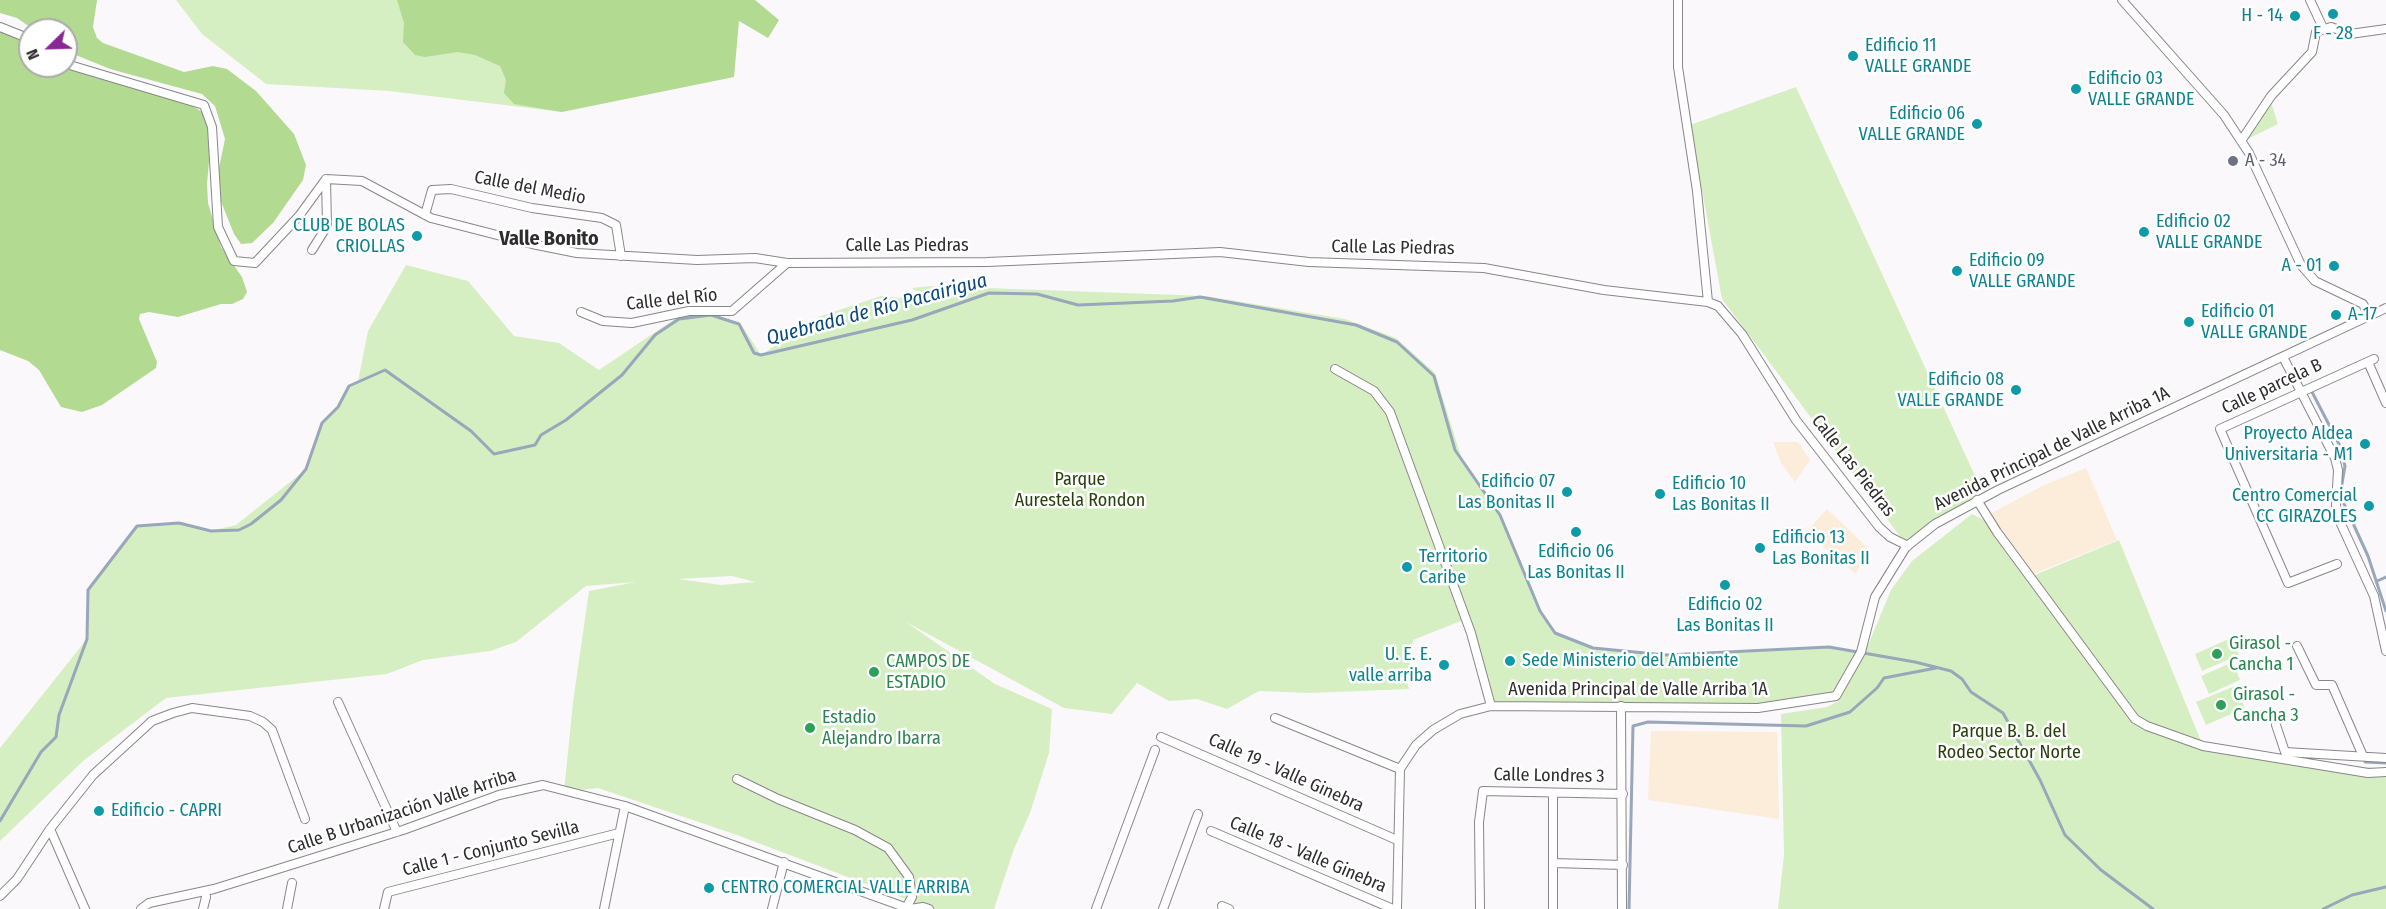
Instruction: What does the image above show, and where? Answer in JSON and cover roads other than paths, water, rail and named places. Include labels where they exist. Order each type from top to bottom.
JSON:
[{"type":"street","points":[[1678,0],[1678,68],[1697,191],[1708,302]]},
{"type":"street","points":[[2122,0],[2224,115],[2241,141],[2301,265],[2314,281],[2363,304],[2369,315]]},
{"type":"street","points":[[2241,141],[2271,96],[2312,52],[2319,30],[2312,4],[2301,0]]},
{"type":"street","points":[[0,27],[18,34]]},
{"type":"street","points":[[2319,30],[2331,27],[2350,34],[2386,29]]},
{"type":"street","points":[[78,67],[204,105],[212,128],[218,227],[234,261],[255,263],[299,216],[326,179]]},
{"type":"street","points":[[312,250],[327,226],[326,179]]},
{"type":"street","name":"Calle Las Piedras","points":[[326,179],[362,181],[425,215],[532,244],[577,253],[697,260],[755,258],[787,263],[987,262],[1220,252],[1309,262],[1484,268],[1604,290],[1708,302],[1718,306],[1742,334],[1796,420],[1879,526],[1890,537],[1908,546]]},
{"type":"street","name":"Calle del Medio","points":[[425,215],[432,189],[451,189],[532,208],[602,218],[616,225],[621,255]]},
{"type":"street","name":"Calle del Río","points":[[581,312],[603,321],[632,323],[689,311],[732,310],[787,263]]},
{"type":"street","name":"Avenida Principal de Valle Arriba 1A","points":[[1400,770],[1416,745],[1432,730],[1460,714],[1491,706],[1758,708],[1836,696],[1861,652],[1875,597],[1908,546],[1935,524],[1977,500],[2386,308]]},
{"type":"street","points":[[2283,357],[2335,458],[2338,470],[2336,506],[2341,524],[2374,596],[2386,651]]},
{"type":"street","name":"Calle parcela B","points":[[2337,564],[2288,583],[2220,429],[2371,360],[2386,403]]},
{"type":"street","points":[[1335,369],[1374,392],[1390,412],[1471,633],[1491,706]]},
{"type":"street","points":[[1977,500],[1992,525],[2135,719],[2147,726],[2203,746],[2368,773],[2386,772]]},
{"type":"street","points":[[2297,646],[2316,685],[2332,685],[2362,756]]},
{"type":"street","points":[[338,702],[397,832]]},
{"type":"street","points":[[1621,706],[1622,909]]},
{"type":"street","points":[[0,896],[17,879],[50,828],[93,775],[121,747],[152,722],[192,708],[250,716],[272,730],[305,819]]},
{"type":"street","points":[[1275,718],[1400,770],[1395,909]]},
{"type":"street","points":[[2276,725],[2285,752],[2386,758]]},
{"type":"street","name":"Calle 19 - Valle Ginebra","points":[[1161,737],[1397,840]]},
{"type":"street","points":[[1096,909],[1155,750]]},
{"type":"street","points":[[737,779],[778,799],[855,830],[888,848],[909,877],[912,897],[909,908]]},
{"type":"street","name":"Calle B Urbanización Valle Arriba","points":[[141,909],[149,903],[214,889],[397,832],[499,795],[543,785],[626,806],[909,908],[929,909]]},
{"type":"street","name":"Calle Londres 3","points":[[1480,909],[1479,822],[1483,791],[1623,794]]},
{"type":"street","points":[[1553,793],[1553,909]]},
{"type":"street","points":[[604,909],[626,806]]},
{"type":"street","points":[[1163,909],[1198,814]]},
{"type":"street","points":[[50,828],[86,909]]},
{"type":"street","name":"Calle 18 - Valle Ginebra","points":[[1211,831],[1395,909]]},
{"type":"street","name":"Calle 1 - Conjunto Sevilla","points":[[384,909],[388,892],[619,833]]},
{"type":"street","points":[[772,909],[784,862]]},
{"type":"street","points":[[1553,863],[1623,865]]},
{"type":"street","points":[[286,909],[292,883]]},
{"type":"street","points":[[203,909],[206,897]]},
{"type":"waterway","name":"Quebrada de Río Pacairigua","points":[[0,821],[41,752],[56,737],[59,715],[87,639],[88,590],[137,526],[179,523],[211,531],[239,530],[251,524],[281,500],[306,469],[322,423],[338,407],[349,386],[385,370],[471,431],[494,454],[535,445],[541,435],[566,420],[622,375],[655,335],[679,319],[711,315],[739,324],[754,353],[761,355],[912,320],[989,293],[1037,294],[1078,305],[1173,301],[1200,297],[1356,325],[1397,342],[1434,376],[1455,450],[1500,515],[1540,611],[1555,633],[1593,648],[1666,655],[1829,647],[1915,662],[1951,671],[1962,679],[1971,692],[2003,713],[2040,780],[2065,835],[2101,870],[2153,909]]},
{"type":"waterway","points":[[2311,390],[2339,444],[2345,466],[2340,495],[2368,556],[2386,611]]},
{"type":"waterway","points":[[2377,581],[2386,577]]},
{"type":"waterway","points":[[1629,909],[1633,726],[1648,722],[1806,726],[1850,712],[1877,688],[1884,678],[1936,668]]},
{"type":"waterway","points":[[2365,762],[2386,763]]},
{"type":"waterway","name":"Quebrada de Río Pacairigua","points":[[2323,909],[2352,895],[2386,887]]},
{"type":"place","name":"F - 28","points":[[2333,14]]},
{"type":"place","name":"H - 14","points":[[2295,16]]},
{"type":"place","name":"Edificio 11 VALLE GRANDE","points":[[1853,56]]},
{"type":"place","name":"Edificio 03 VALLE GRANDE","points":[[2076,89]]},
{"type":"place","name":"Edificio 06 VALLE GRANDE","points":[[1977,124]]},
{"type":"place","name":"A - 34","points":[[2233,161]]},
{"type":"place","name":"Edificio 02 VALLE GRANDE","points":[[2144,232]]},
{"type":"place","name":"CLUB DE BOLAS CRIOLLAS","points":[[417,236]]},
{"type":"place","name":"A - 01","points":[[2334,266]]},
{"type":"place","name":"Edificio 09 VALLE GRANDE","points":[[1957,271]]},
{"type":"place","name":"A-17","points":[[2336,315]]},
{"type":"place","name":"Edificio 01 VALLE GRANDE","points":[[2189,322]]},
{"type":"place","name":"Edificio 08 VALLE GRANDE","points":[[2016,390]]},
{"type":"place","name":"Proyecto Aldea Universitaria - M1","points":[[2365,444]]},
{"type":"place","name":"Edificio 07 Las Bonitas II","points":[[1567,492]]},
{"type":"place","name":"Edificio 10 Las Bonitas II","points":[[1660,494]]},
{"type":"place","name":"Centro Comercial CC GIRAZOLES","points":[[2369,506]]},
{"type":"place","name":"Edificio 06 Las Bonitas II","points":[[1576,532]]},
{"type":"place","name":"Edificio 13 Las Bonitas II","points":[[1760,548]]},
{"type":"place","name":"Territorio Caribe","points":[[1407,567]]},
{"type":"place","name":"Edificio 02 Las Bonitas II","points":[[1725,585]]},
{"type":"place","name":"Girasol - Cancha 1","points":[[2217,654]]},
{"type":"place","name":"Sede Ministerio del Ambiente","points":[[1510,661]]},
{"type":"place","name":"U. E. E. valle arriba","points":[[1444,665]]},
{"type":"place","name":"CAMPOS DE ESTADIO","points":[[874,672]]},
{"type":"place","name":"Girasol - Cancha 3","points":[[2221,705]]},
{"type":"place","name":"Estadio Alejandro Ibarra","points":[[810,728]]},
{"type":"place","name":"Edificio - CAPRI","points":[[99,811]]},
{"type":"place","name":"CENTRO COMERCIAL VALLE ARRIBA","points":[[709,888]]},
{"type":"district","name":"Valle Bonito","points":[[549,239]]},
{"type":"park label","name":"Parque Aurestela Rondon","points":[[1080,490]]},
{"type":"park label","name":"Parque B. B. del Rodeo Sector Norte","points":[[2009,742]]}]
